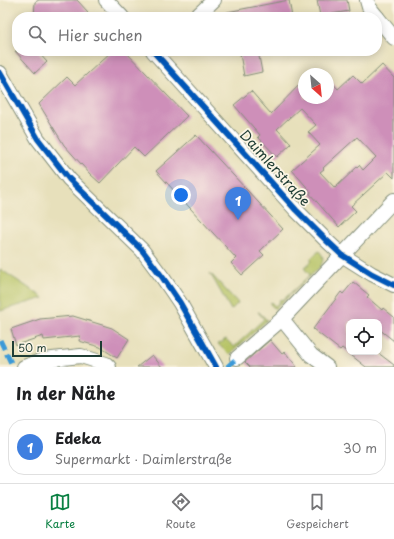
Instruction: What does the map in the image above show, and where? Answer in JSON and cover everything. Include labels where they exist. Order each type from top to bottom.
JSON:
[{"type":"street","points":[[106,0],[117,12]]},
{"type":"street","points":[[201,12],[214,0]]},
{"type":"street","points":[[367,0],[369,7],[373,12]]},
{"type":"street","points":[[382,23],[394,38]]},
{"type":"street","name":"Daimlerstraße","points":[[159,56],[294,212],[342,255],[372,274],[394,285]]},
{"type":"street","points":[[0,73],[38,138],[69,179],[142,250],[163,278],[180,303],[216,367]]},
{"type":"street","points":[[237,358],[282,319],[394,200]]},
{"type":"street","points":[[282,319],[311,355],[327,367]]},
{"type":"street","points":[[24,367],[43,360],[80,356],[106,364],[109,367]]},
{"type":"green space","points":[[319,251],[323,259],[320,267],[275,309],[270,304],[271,302],[275,306],[280,302],[279,300],[283,300],[310,275],[304,268],[312,261],[310,259]]},
{"type":"green space","points":[[0,269],[44,298],[0,311]]},
{"type":"green space","points":[[210,273],[238,303],[231,310]]},
{"type":"green space","points":[[258,312],[267,320],[229,355],[218,344],[226,339],[234,347],[264,319]]},
{"type":"building","points":[[39,0],[77,0],[88,12],[34,12],[35,2]]},
{"type":"building","points":[[289,0],[291,12],[227,12]]},
{"type":"building","points":[[317,0],[347,0],[349,11],[319,12]]},
{"type":"building","points":[[20,56],[42,56],[47,62],[35,73]]},
{"type":"building","points":[[107,56],[130,56],[187,116],[144,157],[134,147],[100,183],[64,145],[39,104],[67,77],[75,85]]},
{"type":"building","points":[[240,56],[259,56],[262,72],[244,76]]},
{"type":"building","points":[[382,65],[394,78],[394,178],[388,172],[351,206],[356,211],[339,227],[310,194],[311,192],[292,170],[320,145],[308,132],[316,125],[300,108],[277,129],[291,144],[277,157],[258,137],[260,135],[234,105],[251,91],[271,114],[298,86],[298,104],[334,104],[334,85],[338,89],[353,75],[362,84]],"holes":[[[357,137],[376,157],[363,170],[359,165],[335,188],[320,172]]]},
{"type":"building","points":[[196,135],[283,229],[260,251],[264,255],[242,275],[231,263],[236,258],[156,171]]},
{"type":"building","points":[[353,282],[369,295],[367,297],[382,310],[383,308],[394,317],[394,341],[382,331],[382,319],[346,319],[346,351],[342,348],[340,350],[313,329],[341,292],[343,294]]},
{"type":"building","points":[[73,316],[112,328],[129,339],[117,358],[100,347],[79,341],[80,336],[44,340],[43,336],[16,345],[11,329],[40,319]]},
{"type":"building","points":[[270,340],[282,354],[285,352],[297,367],[250,367],[245,362]]},
{"type":"building","points":[[152,355],[162,367],[137,367]]},
{"type":"building","points":[[351,355],[381,355],[394,365],[394,367],[366,367]]},
{"type":"marked path","points":[[0,340],[13,367]]},
{"type":"marked path","points":[[227,367],[237,358]]},
{"type":"cycle path","points":[[157,56],[296,210],[326,240],[342,255],[372,274],[394,285]]},
{"type":"cycle path","points":[[0,73],[38,139],[69,179],[142,250],[163,278],[180,303],[216,367]]},
{"type":"place","name":"Edeka","points":[[238,220]]}]
